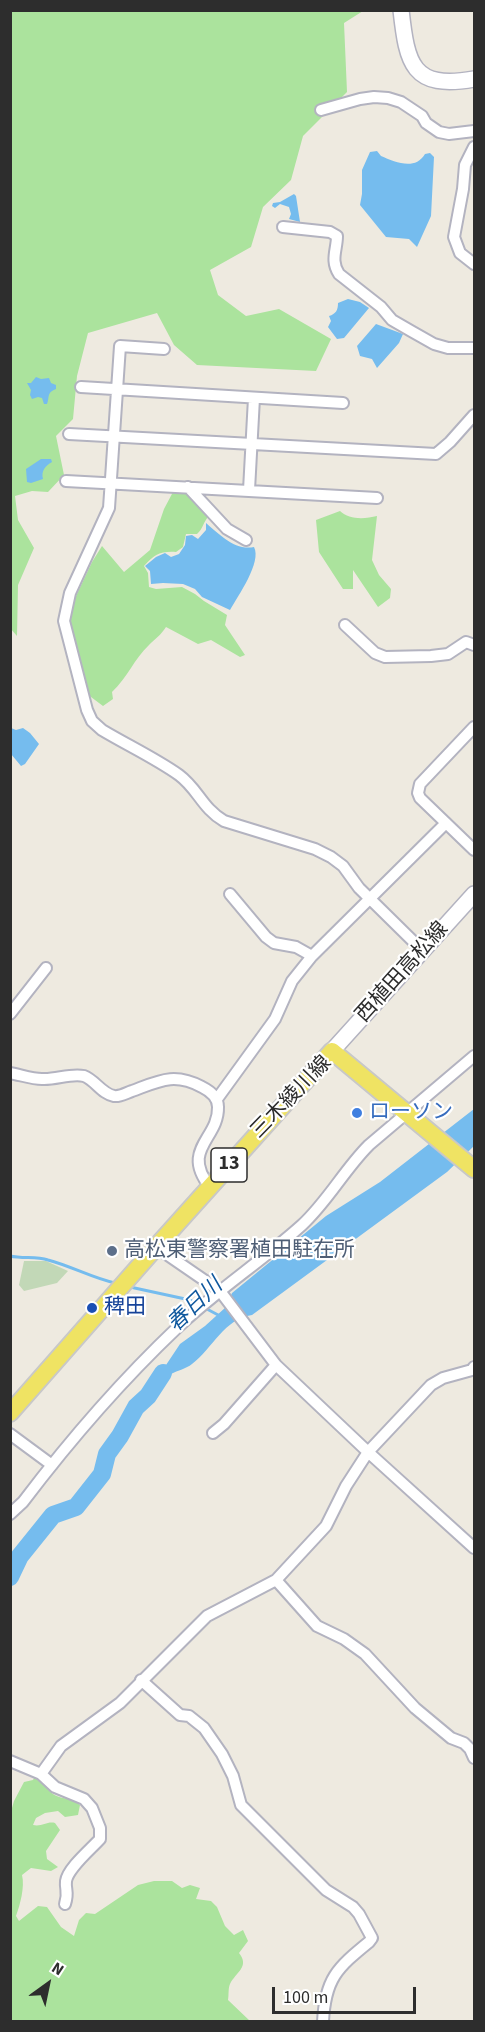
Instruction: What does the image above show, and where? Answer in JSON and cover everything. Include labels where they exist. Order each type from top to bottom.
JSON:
[{"type":"main road","points":[[401,10],[407,51],[411,64],[416,69],[431,79],[444,82],[474,79]]},
{"type":"main road","name":"西植田高松線","points":[[332,1051],[474,894]]},
{"type":"main road","name":"三木綾川線","points":[[10,1413],[332,1051],[471,1167]]},
{"type":"street","points":[[321,110],[374,96],[401,102],[422,116],[426,123],[439,132],[449,134],[474,131]]},
{"type":"street","points":[[474,147],[465,165],[464,189],[454,237],[460,253],[474,264]]},
{"type":"street","points":[[283,227],[330,232],[337,236],[333,258],[334,267],[339,274],[381,307],[392,320],[434,344],[448,348],[474,348]]},
{"type":"street","points":[[164,349],[120,346],[109,508],[70,593],[64,621],[82,693],[92,721],[102,730],[180,776],[211,813],[224,821],[315,849],[331,857],[343,866],[359,888],[423,951]]},
{"type":"street","points":[[81,387],[343,403]]},
{"type":"street","points":[[249,490],[254,398]]},
{"type":"street","points":[[69,434],[436,454],[474,415]]},
{"type":"street","points":[[66,480],[377,498]]},
{"type":"street","points":[[188,487],[227,529],[246,540]]},
{"type":"street","points":[[345,625],[375,653],[384,657],[448,654],[466,642],[474,645]]},
{"type":"street","points":[[474,727],[420,784],[418,793],[420,798],[474,850]]},
{"type":"street","points":[[217,1099],[275,1019],[292,981],[312,956],[446,823]]},
{"type":"street","points":[[230,894],[266,937],[274,943],[296,947],[312,956]]},
{"type":"street","points":[[10,1014],[46,968]]},
{"type":"street","points":[[10,1514],[23,1502],[95,1413],[178,1327],[302,1226],[330,1196],[354,1160],[369,1145],[474,1056]]},
{"type":"street","points":[[10,1073],[43,1080],[76,1075],[86,1077],[109,1095],[118,1096],[167,1079],[187,1079],[209,1091],[217,1099],[218,1109],[199,1150],[201,1175],[210,1187]]},
{"type":"street","points":[[156,1247],[221,1293],[276,1365],[474,1548]]},
{"type":"street","points":[[213,1433],[224,1424],[276,1365]]},
{"type":"street","points":[[41,1773],[61,1746],[120,1702],[207,1616],[276,1580],[326,1526],[346,1486],[368,1452],[431,1385],[443,1378],[472,1370],[474,1367]]},
{"type":"street","points":[[10,1434],[52,1466]]},
{"type":"street","points":[[276,1580],[317,1626],[344,1639],[365,1654],[415,1708],[451,1738],[464,1743],[474,1758]]},
{"type":"street","points":[[141,1680],[180,1715],[189,1716],[204,1728],[217,1746],[233,1776],[242,1804],[326,1890],[352,1907],[372,1938],[338,1969],[324,1997],[323,2022]]},
{"type":"street","points":[[10,1761],[41,1773],[55,1787],[84,1799],[92,1808],[100,1828],[100,1839],[74,1867],[66,1880],[69,1894],[65,1904]]},
{"type":"green space","points":[[10,11],[363,11],[344,23],[347,92],[303,136],[291,180],[263,207],[251,247],[210,270],[218,295],[246,316],[279,309],[331,339],[316,371],[197,365],[174,345],[157,313],[88,333],[77,376],[73,419],[56,436],[64,475],[48,492],[32,491],[15,496],[18,520],[34,548],[18,585],[17,636],[10,628]]},
{"type":"green space","points":[[173,492],[189,494],[209,516],[197,534],[186,534],[183,547],[176,552],[158,554],[144,566],[148,573],[149,587],[156,589],[182,587],[227,615],[225,625],[245,655],[240,657],[211,640],[198,644],[166,627],[144,650],[112,692],[113,699],[103,706],[87,694],[72,638],[69,611],[102,546],[124,572],[150,550],[164,509]]},
{"type":"green space","points":[[340,511],[357,518],[377,516],[372,560],[379,575],[391,589],[390,598],[378,607],[353,570],[353,589],[343,589],[319,552],[316,520]]},
{"type":"green space","points":[[24,1261],[46,1261],[68,1271],[57,1283],[24,1291],[19,1285]]},
{"type":"green space","points":[[35,1776],[53,1794],[80,1805],[78,1815],[65,1817],[58,1811],[45,1813],[36,1818],[33,1825],[55,1823],[60,1830],[46,1851],[47,1859],[58,1867],[51,1871],[31,1868],[22,1875],[22,1890],[16,1916],[19,1921],[38,1906],[47,1907],[61,1927],[74,1936],[79,1920],[86,1913],[95,1914],[138,1885],[154,1881],[172,1881],[182,1888],[190,1885],[200,1888],[196,1899],[211,1901],[217,1907],[225,1926],[234,1935],[243,1930],[248,1941],[239,1953],[243,1966],[230,1984],[228,2000],[250,2021],[11,2021],[10,1815],[24,1782],[33,1780]]},
{"type":"water","points":[[377,151],[381,156],[404,164],[416,162],[425,154],[430,153],[434,157],[431,216],[417,247],[409,239],[386,237],[360,205],[362,170],[370,152]]},
{"type":"water","points":[[294,194],[300,222],[289,219],[291,214],[289,207],[280,204],[275,208],[272,206],[273,203],[280,202]]},
{"type":"water","points":[[348,299],[360,302],[369,308],[344,338],[337,339],[328,327],[331,321],[329,316],[336,311],[338,303]]},
{"type":"water","points":[[376,324],[403,334],[399,343],[377,368],[372,359],[360,356],[357,346]]},
{"type":"water","points":[[36,377],[49,378],[51,383],[56,385],[47,404],[44,404],[42,398],[32,399],[30,395],[31,390],[27,383],[31,383]]},
{"type":"water","points":[[41,459],[51,459],[52,462],[44,469],[43,479],[27,482],[26,469]]},
{"type":"water","points":[[206,523],[234,544],[247,548],[254,547],[256,553],[252,570],[230,610],[202,597],[195,589],[183,584],[151,584],[150,571],[145,566],[165,553],[171,557],[179,554],[185,545],[186,536],[192,535],[198,539],[206,530]]},
{"type":"water","points":[[11,728],[16,730],[23,728],[39,744],[25,764],[21,766],[11,754]]},
{"type":"water","points":[[474,1109],[474,1146],[447,1172],[252,1315],[234,1322],[192,1364],[171,1374],[146,1395],[180,1344],[226,1307],[232,1293],[326,1216],[380,1182]]},
{"type":"waterway","points":[[10,1256],[43,1259],[115,1283]]},
{"type":"waterway","points":[[130,1287],[190,1300],[199,1305]]},
{"type":"waterway","points":[[205,1308],[220,1316]]},
{"type":"waterway","name":"春日川","points":[[10,1577],[20,1556],[53,1515],[76,1507],[102,1474],[107,1454],[136,1407],[148,1396],[163,1373]]},
{"type":"place","name":"ローソン","points":[[357,1113]]},
{"type":"place","name":"高松東警察署植田駐在所","points":[[112,1251]]},
{"type":"place","name":"稗田","points":[[92,1308]]}]
